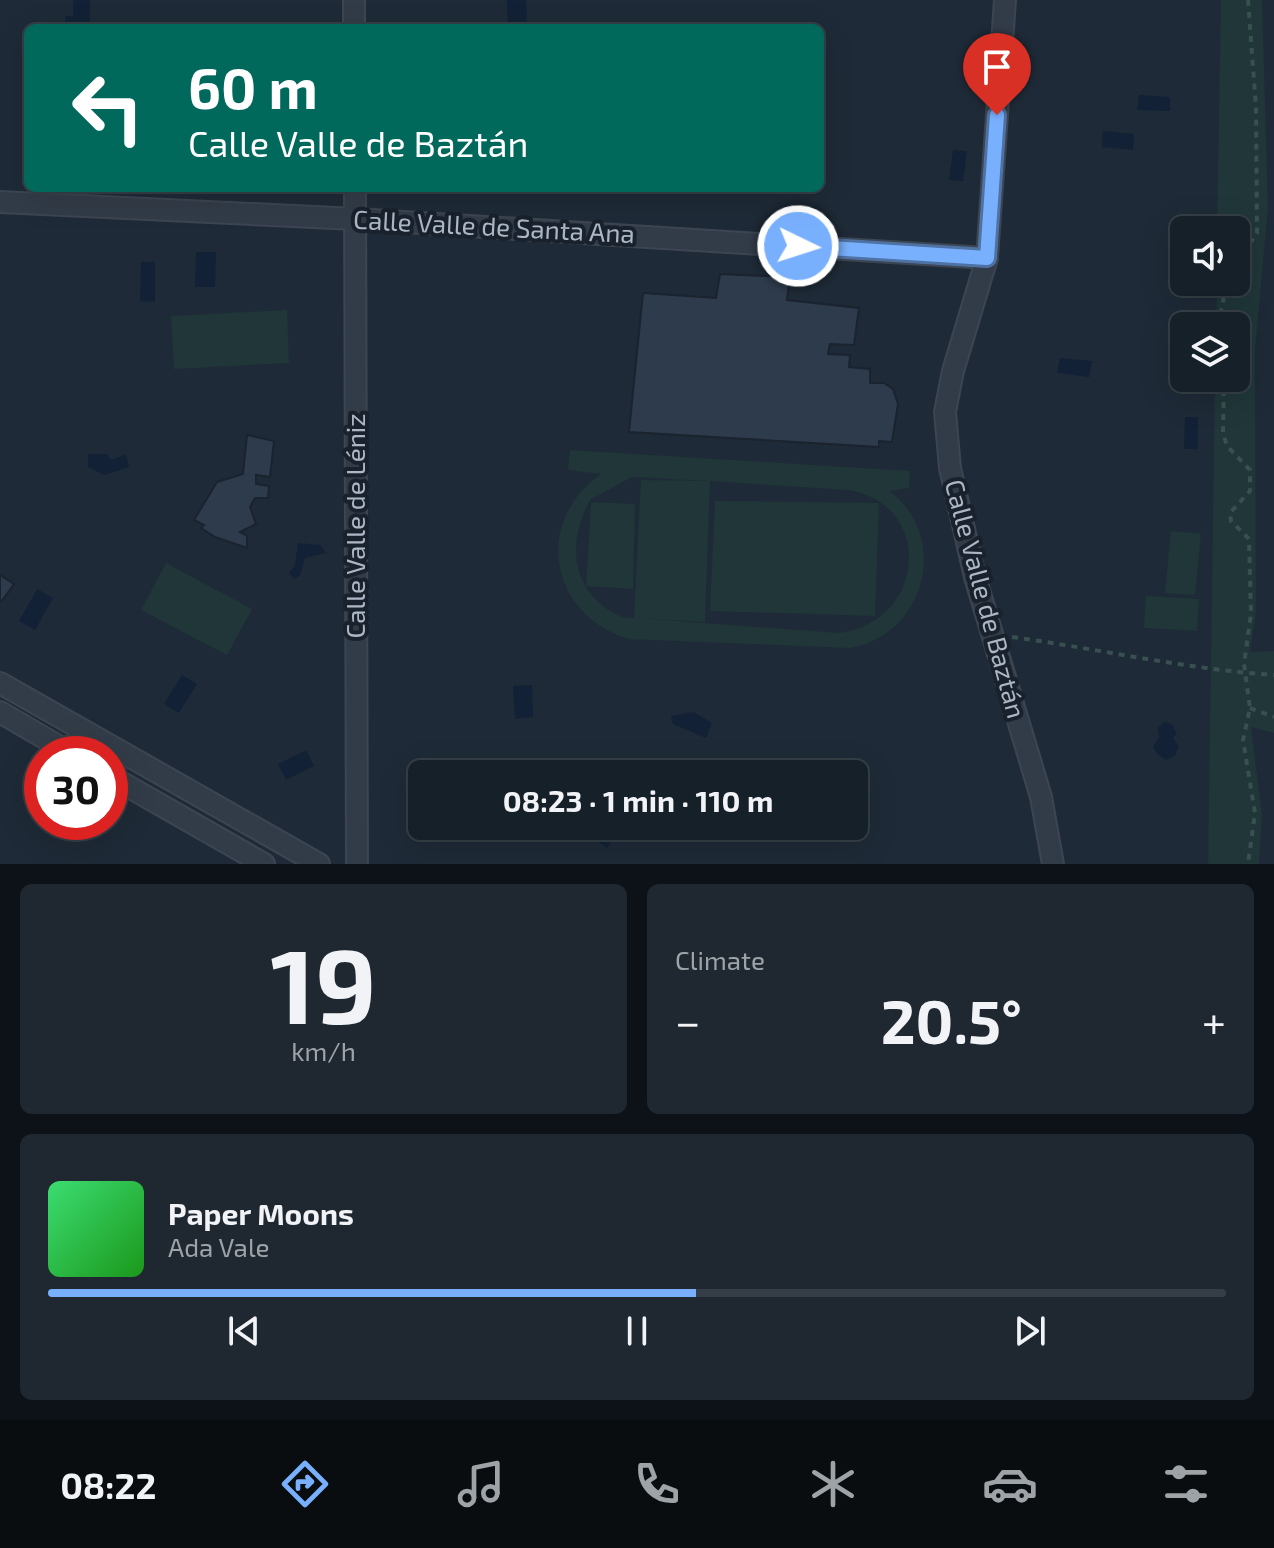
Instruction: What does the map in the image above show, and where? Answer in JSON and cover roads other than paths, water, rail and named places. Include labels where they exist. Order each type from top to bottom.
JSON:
[{"type":"street","points":[[354,0],[354,24]]},
{"type":"street","name":"Calle Valle de Baztán","points":[[1005,0],[987,258],[953,371],[945,412],[950,468],[975,577],[1041,797],[1053,864]]},
{"type":"street","name":"Calle Valle de Léniz","points":[[355,192],[357,864]]},
{"type":"street","name":"Calle Valle de Santa Ana","points":[[0,202],[356,219],[987,258]]},
{"type":"street","points":[[0,683],[319,864]]},
{"type":"street","points":[[0,712],[41,736]]},
{"type":"street","points":[[128,786],[264,864]]},
{"type":"water","points":[[73,0],[90,0],[90,24],[65,24],[65,16],[73,16]]},
{"type":"water","points":[[507,0],[526,0],[527,24],[508,24]]},
{"type":"water","points":[[1139,95],[1170,97],[1170,111],[1137,110]]},
{"type":"water","points":[[1103,131],[1134,134],[1133,150],[1102,147]]},
{"type":"water","points":[[953,150],[967,151],[963,181],[949,180]]},
{"type":"water","points":[[196,252],[216,252],[215,287],[195,287]]},
{"type":"water","points":[[141,262],[155,262],[155,302],[140,301]]},
{"type":"water","points":[[1060,358],[1092,361],[1089,377],[1057,373]]},
{"type":"water","points":[[1185,417],[1198,417],[1198,449],[1184,449]]},
{"type":"water","points":[[88,454],[107,454],[111,460],[126,454],[129,467],[104,475],[88,467]]},
{"type":"water","points":[[298,543],[320,545],[326,553],[305,558],[300,576],[294,579],[289,573],[295,565]]},
{"type":"water","points":[[37,589],[53,598],[35,630],[19,621]]},
{"type":"water","points":[[182,675],[197,684],[179,713],[164,704]]},
{"type":"water","points":[[532,685],[533,717],[515,719],[513,686]]},
{"type":"water","points":[[694,712],[712,723],[706,738],[673,724],[671,716]]},
{"type":"water","points":[[1164,722],[1172,724],[1177,734],[1173,738],[1179,746],[1175,756],[1166,760],[1153,747],[1159,737],[1158,728]]},
{"type":"water","points":[[306,750],[314,766],[286,780],[278,764]]},
{"type":"water","points":[[595,840],[612,840],[607,848]]}]
